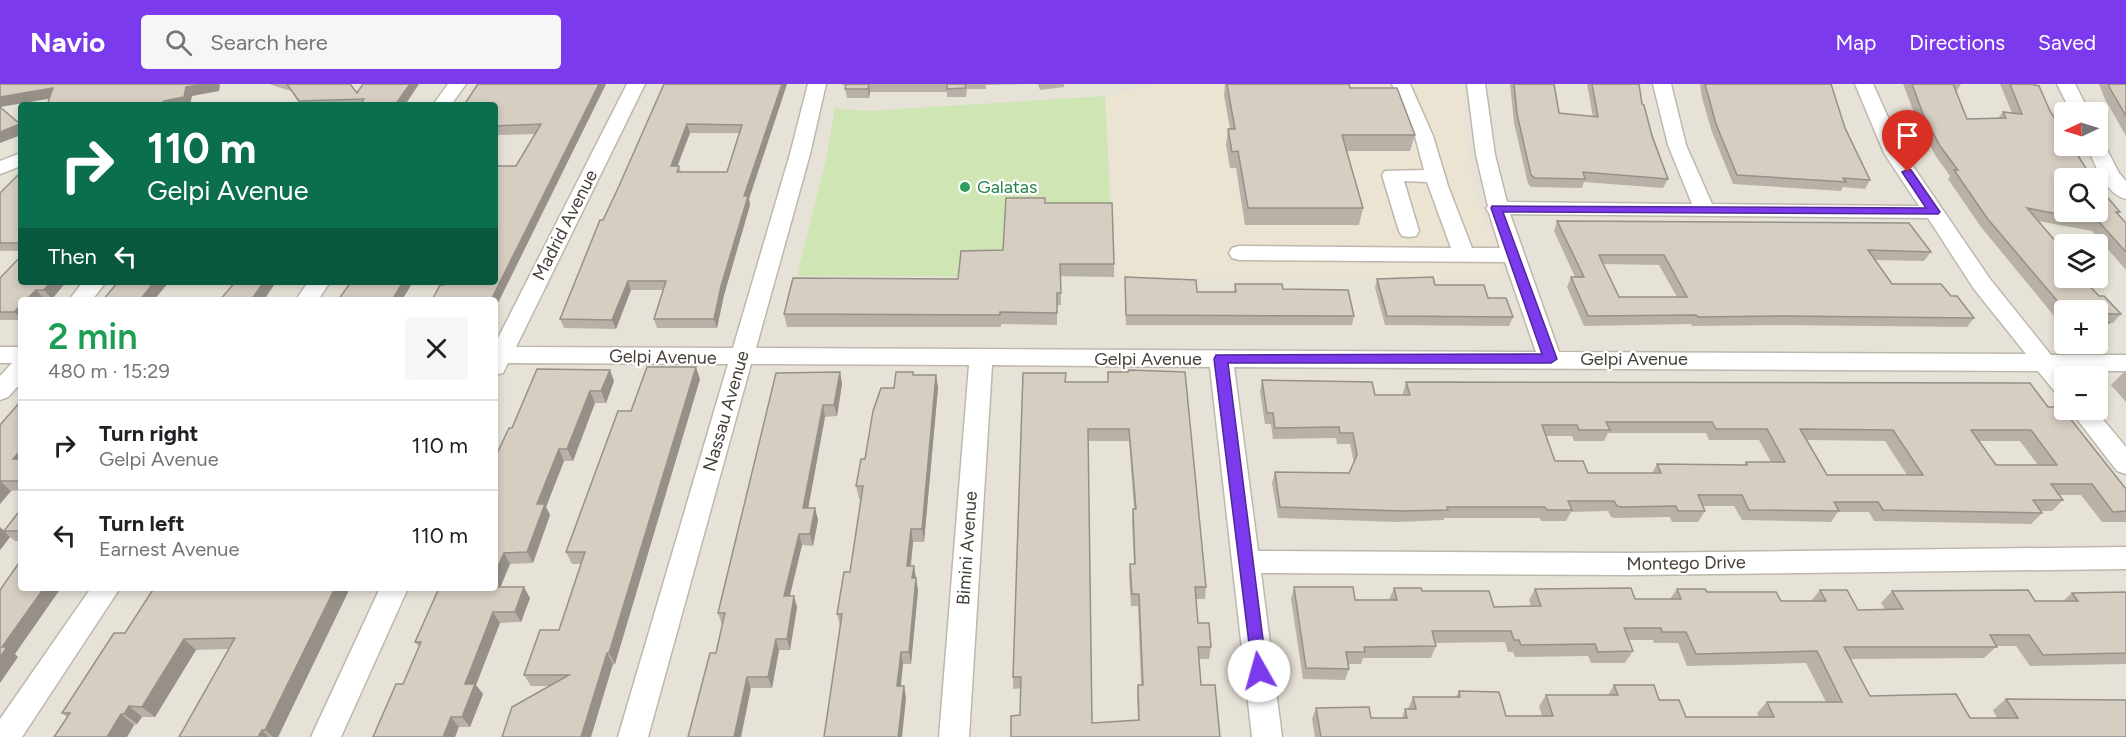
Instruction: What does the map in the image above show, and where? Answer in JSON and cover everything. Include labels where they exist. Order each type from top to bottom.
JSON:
[{"type":"street","points":[[444,102],[457,84]]},
{"type":"street","name":"Madrid Avenue","points":[[498,357],[636,84]]},
{"type":"street","name":"Nassau Avenue","points":[[633,737],[800,154],[817,84]]},
{"type":"street","points":[[1401,84],[1424,136],[1435,176],[1464,255]]},
{"type":"street","points":[[1476,84],[1478,124],[1496,208],[1551,359]]},
{"type":"street","points":[[1662,84],[1677,145],[1704,209]]},
{"type":"street","points":[[1864,84],[1894,153],[1982,284],[2054,374]]},
{"type":"street","points":[[2066,84],[2075,102]]},
{"type":"street","points":[[2101,156],[2110,175],[2126,193]]},
{"type":"street","points":[[0,168],[18,160]]},
{"type":"street","points":[[1409,231],[1392,175],[1435,176]]},
{"type":"street","points":[[1496,208],[1934,212]]},
{"type":"street","points":[[1239,253],[1513,255]]},
{"type":"street","points":[[82,297],[92,285]]},
{"type":"street","points":[[0,355],[18,356]]},
{"type":"street","name":"Gelpi Avenue","points":[[498,359],[1551,359],[2126,363]]},
{"type":"street","name":"Bimini Avenue","points":[[954,737],[981,359]]},
{"type":"street","points":[[1221,359],[1267,737]]},
{"type":"street","points":[[0,391],[18,371]]},
{"type":"street","points":[[2090,420],[2126,464]]},
{"type":"street","name":"Montego Drive","points":[[1245,562],[1631,564],[2126,558]]},
{"type":"street","points":[[5,737],[104,591]]},
{"type":"street","points":[[326,737],[393,591]]},
{"type":"shaded area","points":[[0,84],[2126,84],[2126,737],[0,737]]},
{"type":"shaded area","points":[[1156,84],[1465,84],[1464,125],[1473,183],[1505,279],[1118,278],[1105,96]]},
{"type":"green space","name":"Galatas","points":[[1105,96],[1114,277],[797,276],[826,159],[835,108],[866,111]]},
{"type":"building","points":[[0,84],[206,84],[186,87],[184,97],[163,102],[48,102],[53,88],[0,97]]},
{"type":"building","points":[[287,84],[350,84],[357,93],[363,84],[410,84],[397,102],[362,102],[364,99],[299,101]]},
{"type":"building","points":[[478,84],[599,84],[492,297],[434,297],[440,285],[498,285],[498,166],[516,166],[541,124],[498,126],[498,102],[466,102]]},
{"type":"building","points":[[664,84],[782,84],[744,196],[748,196],[721,286],[714,319],[654,319],[666,281],[628,281],[612,320],[560,319],[600,220],[603,220]],"holes":[[[687,124],[742,125],[727,172],[677,172],[679,166],[671,166]]]},
{"type":"building","points":[[846,84],[869,84],[868,89],[845,89]]},
{"type":"building","points":[[947,84],[966,84],[965,88],[947,89]]},
{"type":"building","points":[[1227,84],[1349,84],[1350,88],[1397,88],[1415,135],[1342,135],[1363,208],[1248,208],[1238,151],[1232,152],[1228,129],[1235,129]]},
{"type":"building","points":[[1514,84],[1554,84],[1559,113],[1598,117],[1592,84],[1639,84],[1642,104],[1668,179],[1583,172],[1585,179],[1535,178],[1531,175],[1517,114]]},
{"type":"building","points":[[1705,84],[1831,84],[1845,128],[1870,180],[1843,178],[1846,182],[1737,175],[1716,124]]},
{"type":"building","points":[[1912,84],[1953,84],[1967,119],[2006,118],[2003,112],[2022,114],[2010,84],[2039,86],[2054,117],[2054,156],[2078,156],[2086,168],[2054,168],[2054,213],[2027,208],[2054,239],[2054,288],[2091,288],[2099,296],[2104,296],[2108,300],[2057,300],[1987,218],[1954,170],[1958,170],[1940,146],[1923,114]]},
{"type":"building","points":[[2108,84],[2126,84],[2126,116],[2111,90]]},
{"type":"building","points":[[0,107],[18,125],[0,132]]},
{"type":"building","points":[[18,175],[18,243],[0,243],[0,193]]},
{"type":"building","points":[[1006,198],[1045,198],[1045,203],[1112,203],[1114,264],[1060,264],[1061,293],[1057,293],[1057,313],[784,314],[793,278],[958,279],[961,251],[1003,250]]},
{"type":"building","points":[[2108,198],[2126,223],[2126,252],[2099,222],[2108,222]]},
{"type":"building","points":[[1557,221],[1909,223],[1931,252],[1868,250],[1892,284],[1941,284],[1951,296],[1957,296],[1974,318],[1588,316],[1571,277],[1584,277]],"holes":[[[1599,255],[1664,255],[1687,297],[1619,297]]]},
{"type":"building","points":[[18,259],[18,285],[48,285],[44,290],[36,290],[29,297],[18,297],[18,308],[14,312],[0,312],[0,278]]},
{"type":"building","points":[[1125,277],[1196,280],[1197,292],[1236,292],[1235,284],[1282,284],[1283,289],[1348,290],[1354,316],[1126,315]]},
{"type":"building","points":[[1433,277],[1435,285],[1484,285],[1488,298],[1506,298],[1513,317],[1387,316],[1377,279]]},
{"type":"building","points":[[116,285],[152,285],[142,297],[106,297]]},
{"type":"building","points":[[232,285],[262,285],[253,297],[222,297]]},
{"type":"building","points":[[349,285],[401,285],[394,297],[340,297]]},
{"type":"building","points":[[2108,300],[2121,314],[2108,314]]},
{"type":"building","points":[[647,367],[696,367],[609,653],[607,653],[581,737],[502,737],[512,707],[569,675],[524,675],[540,630],[559,630],[585,552],[566,552],[618,411],[631,411]]},
{"type":"building","points":[[537,369],[610,370],[601,391],[590,391],[567,449],[559,449],[537,504],[545,504],[527,552],[504,553],[498,566],[498,452],[509,428],[512,428]]},
{"type":"building","points":[[1129,370],[1185,372],[1206,587],[1195,587],[1198,623],[1209,623],[1211,647],[1198,647],[1201,685],[1215,685],[1220,737],[1011,737],[1011,716],[1020,715],[1021,677],[1013,677],[1023,373],[1066,373],[1065,382],[1108,382],[1108,372],[1128,372]],"holes":[[[1088,429],[1129,429],[1136,509],[1133,509],[1135,564],[1130,564],[1132,594],[1139,594],[1143,685],[1138,685],[1139,720],[1092,723]]]},
{"type":"building","points":[[840,372],[834,405],[823,405],[803,508],[815,508],[810,534],[799,534],[784,596],[794,596],[787,639],[776,639],[768,677],[747,677],[734,737],[688,737],[710,653],[716,653],[725,613],[718,613],[776,373]]},
{"type":"building","points":[[896,372],[936,375],[922,529],[911,529],[907,566],[914,566],[912,578],[916,578],[909,652],[901,652],[897,686],[904,686],[898,737],[824,737],[842,614],[837,614],[844,572],[850,572],[863,486],[856,486],[861,459],[865,459],[873,411],[881,388],[894,388]]},
{"type":"building","points":[[1262,380],[1372,382],[1375,395],[1410,395],[1406,382],[2030,383],[2048,407],[2054,407],[2054,420],[2071,420],[2126,489],[2126,511],[2113,512],[2092,484],[2051,484],[2063,500],[2033,500],[2042,513],[1883,510],[1878,502],[1834,502],[1839,511],[1749,510],[1742,495],[1698,495],[1705,511],[1678,511],[1676,506],[1622,507],[1617,506],[1614,501],[1568,501],[1572,510],[1547,510],[1545,507],[1447,507],[1448,510],[1402,511],[1280,507],[1275,472],[1349,473],[1357,455],[1353,433],[1340,433],[1339,427],[1275,428],[1273,413],[1267,413]],"holes":[[[1606,422],[1712,422],[1716,429],[1767,429],[1785,462],[1746,462],[1747,465],[1657,464],[1661,473],[1588,473],[1583,461],[1555,461],[1542,425],[1577,425],[1579,430],[1610,430]],[[1800,429],[1893,430],[1923,475],[1827,475]],[[1971,430],[2031,430],[2057,465],[1996,465]]]},
{"type":"building","points":[[18,404],[18,453],[13,459],[18,459],[18,481],[0,481],[0,425]]},
{"type":"building","points":[[18,513],[18,531],[4,531]]},
{"type":"building","points":[[18,564],[18,591],[42,591],[2,647],[7,647],[0,657],[0,590]]},
{"type":"building","points":[[498,587],[524,587],[515,612],[493,612],[465,684],[475,684],[462,717],[451,717],[443,737],[373,737],[396,684],[403,684],[421,642],[415,642],[438,591],[498,591]]},
{"type":"building","points":[[1294,587],[1353,587],[1355,600],[1397,600],[1394,588],[1421,588],[1422,591],[1489,591],[1494,607],[1541,606],[1535,589],[1631,588],[1635,599],[1681,599],[1677,589],[1705,589],[1707,592],[1776,592],[1781,601],[1826,601],[1820,590],[1847,590],[1858,610],[1903,609],[1892,591],[2028,590],[2035,601],[2078,601],[2072,593],[2126,592],[2126,653],[2043,655],[2029,635],[1990,635],[1997,647],[1844,647],[1870,696],[1956,694],[1970,718],[2018,718],[2006,699],[2126,700],[2126,737],[1321,737],[1316,708],[1369,707],[1371,718],[1407,718],[1405,709],[1416,709],[1413,697],[1460,697],[1459,691],[1499,692],[1506,716],[1553,716],[1546,695],[1618,695],[1614,685],[1654,685],[1659,700],[1679,700],[1686,717],[1774,717],[1767,702],[1842,702],[1817,651],[1696,654],[1686,632],[1662,632],[1661,628],[1624,628],[1633,651],[1598,652],[1595,644],[1521,645],[1519,640],[1514,640],[1511,631],[1432,631],[1436,646],[1364,647],[1365,652],[1346,652],[1349,669],[1306,668]]},
{"type":"building","points":[[152,591],[334,591],[265,730],[262,730],[258,737],[179,737],[235,638],[184,639],[142,707],[129,706],[124,714],[121,714],[107,737],[54,737],[70,713],[62,713],[114,633],[125,633]]},
{"type":"place","name":"Galatas","points":[[965,187]]},
{"type":"route","points":[[1259,671],[1221,359],[1551,359],[1496,208],[1934,212],[1908,172]]}]
